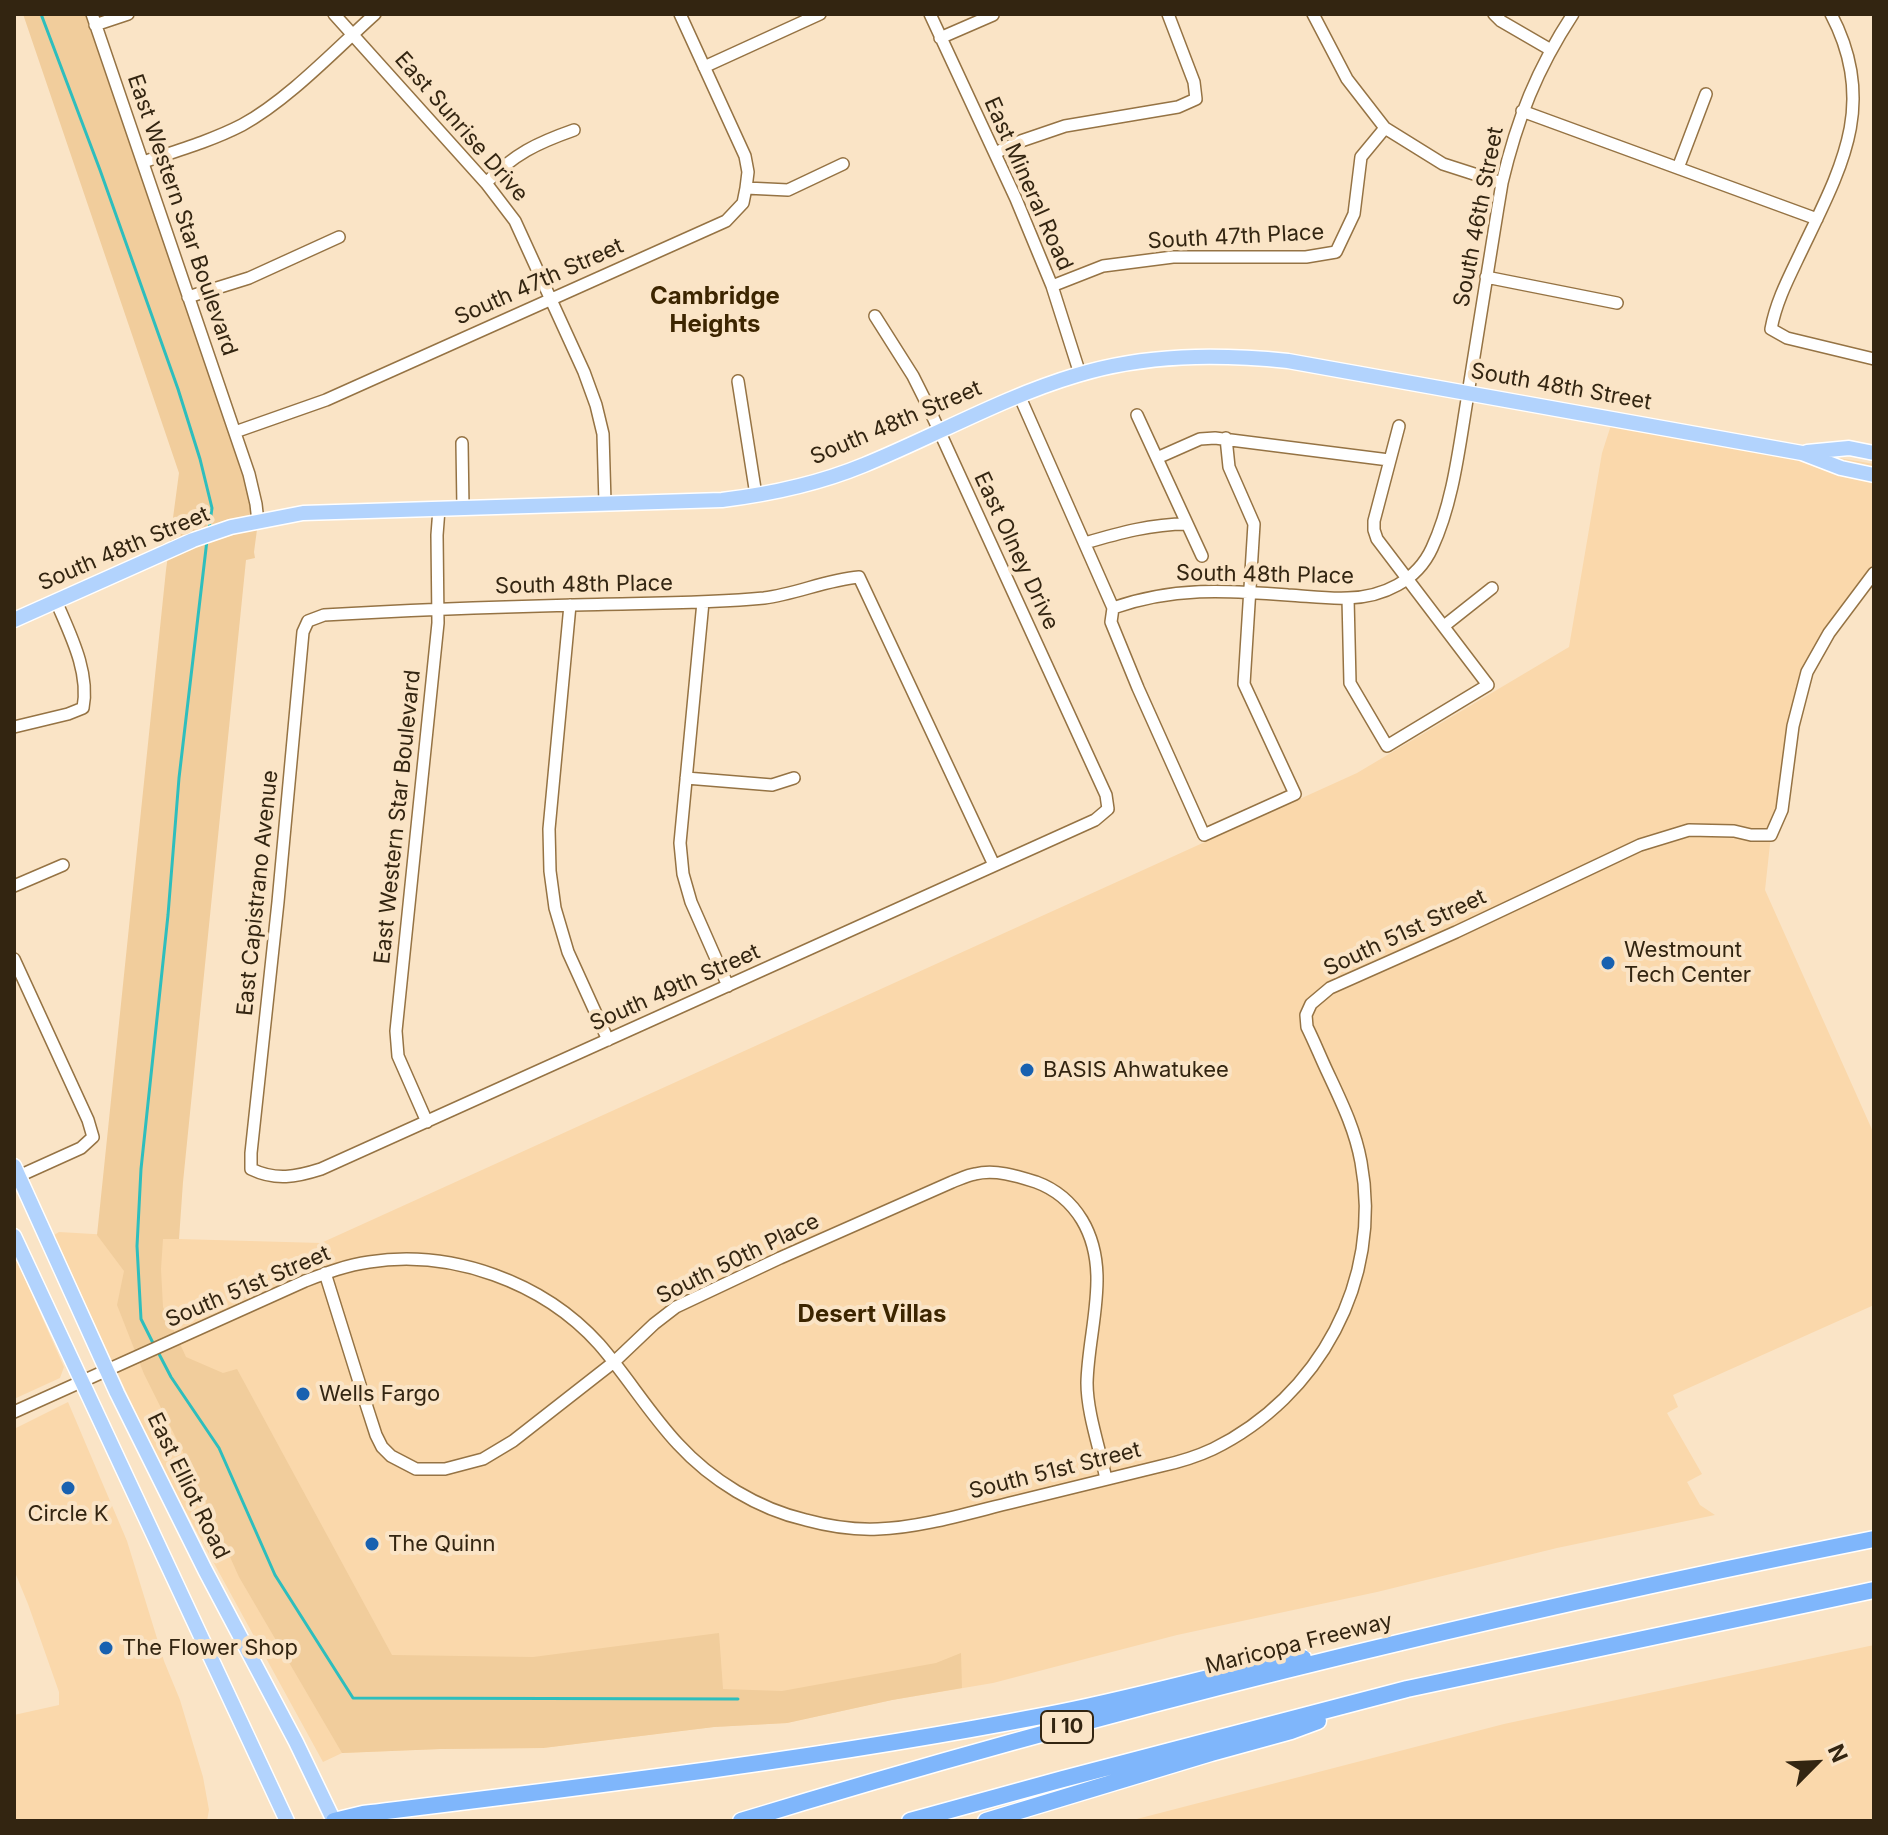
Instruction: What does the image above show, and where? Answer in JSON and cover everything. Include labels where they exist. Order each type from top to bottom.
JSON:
[{"type":"highway","name":"Maricopa Freeway","points":[[741,1821],[883,1778],[1196,1692],[1545,1608],[1874,1539]]},
{"type":"highway","name":"I 10","points":[[910,1821],[1407,1689],[1874,1590]]},
{"type":"highway","points":[[334,1821],[363,1814],[877,1746],[1050,1715],[1271,1663],[1395,1643]]},
{"type":"highway","points":[[986,1821],[1291,1731],[1407,1689]]},
{"type":"main road","name":"South 48th Street","points":[[14,620],[193,540],[231,527],[303,513],[722,500],[756,495],[862,466],[1019,395],[1080,374],[1116,365],[1172,358],[1217,356],[1288,361],[1802,453],[1841,468],[1874,475]]},
{"type":"main road","name":"South 48th Street","points":[[1802,453],[1849,448],[1874,453]]},
{"type":"main road","name":"East Elliot Road","points":[[17,1171],[107,1370],[334,1821]]},
{"type":"main road","points":[[14,1236],[287,1821]]},
{"type":"street","points":[[94,19],[128,14]]},
{"type":"street","name":"East Sunrise Drive","points":[[334,14],[486,183],[515,221],[596,405],[603,434],[605,503]]},
{"type":"street","points":[[143,162],[213,138],[253,118],[295,86],[375,14]]},
{"type":"street","points":[[680,14],[745,156],[748,172],[746,188],[788,190],[843,164]]},
{"type":"street","points":[[704,67],[820,14]]},
{"type":"street","name":"East Mineral Road","points":[[930,14],[995,153],[1052,286],[1080,374]]},
{"type":"street","points":[[995,153],[1065,126],[1178,107],[1196,99],[1194,82],[1168,14]]},
{"type":"street","points":[[1313,14],[1347,79],[1385,128],[1443,164],[1502,183]]},
{"type":"street","points":[[1494,14],[1551,50]]},
{"type":"street","name":"South 46th Street","points":[[1468,393],[1502,183],[1522,111],[1551,50],[1573,14]]},
{"type":"street","points":[[1831,14],[1843,36],[1855,92],[1852,121],[1845,151],[1775,308],[1771,329],[1787,338],[1874,359]]},
{"type":"street","points":[[940,38],[993,15]]},
{"type":"street","name":"East Western Star Boulevard","points":[[94,19],[249,474],[258,522]]},
{"type":"street","points":[[1678,168],[1706,94]]},
{"type":"street","points":[[1522,111],[1817,219]]},
{"type":"street","name":"South 47th Place","points":[[1052,286],[1103,266],[1173,257],[1306,257],[1336,252],[1354,214],[1361,157],[1385,128]]},
{"type":"street","points":[[486,183],[501,167],[527,149],[574,130]]},
{"type":"street","name":"South 47th Street","points":[[235,432],[326,400],[726,221],[743,203],[746,188]]},
{"type":"street","points":[[188,297],[249,278],[339,237]]},
{"type":"street","points":[[1486,277],[1617,303]]},
{"type":"street","name":"East Olney Drive","points":[[875,316],[913,376],[940,432],[1106,795],[1108,809]]},
{"type":"street","points":[[738,381],[756,495]]},
{"type":"street","name":"South 48th Place","points":[[1113,608],[1169,593],[1194,591],[1348,598],[1387,592],[1408,578],[1432,549],[1451,491],[1468,393]]},
{"type":"street","points":[[1019,395],[1113,608],[1111,622],[1204,835],[1295,794],[1244,684],[1254,524],[1229,467],[1226,438]]},
{"type":"street","points":[[1137,415],[1202,556]]},
{"type":"street","points":[[1348,598],[1350,683],[1387,746],[1488,685],[1377,539],[1374,521],[1399,426]]},
{"type":"street","points":[[1157,458],[1200,439],[1226,438],[1389,460]]},
{"type":"street","points":[[462,443],[463,508]]},
{"type":"street","name":"East Western Star Boulevard","points":[[427,1122],[398,1056],[396,1031],[438,608],[439,509]]},
{"type":"street","points":[[1085,543],[1128,530],[1187,524]]},
{"type":"street","name":"South 51st Street","points":[[14,1412],[325,1273],[370,1261],[406,1259],[447,1263],[484,1272],[548,1301],[596,1341],[669,1433],[702,1468],[781,1513],[806,1520],[879,1529],[932,1522],[1186,1460],[1213,1449],[1243,1433],[1290,1393],[1317,1360],[1353,1291],[1365,1213],[1362,1165],[1352,1126],[1307,1027],[1306,1015],[1311,1004],[1330,988],[1640,845],[1689,830],[1771,835],[1782,810],[1793,726],[1807,672],[1829,633],[1874,573]]},
{"type":"street","name":"South 48th Place","points":[[308,621],[324,615],[438,608],[703,602],[766,597],[859,577],[994,865]]},
{"type":"street","points":[[1444,626],[1492,588]]},
{"type":"street","points":[[14,727],[83,708],[86,694],[75,646],[56,601]]},
{"type":"street","points":[[703,602],[680,843],[683,874],[691,902],[728,986]]},
{"type":"street","points":[[570,605],[549,829],[550,871],[555,908],[568,952],[608,1040]]},
{"type":"street","name":"East Capistrano Avenue","points":[[251,1169],[303,632],[308,621]]},
{"type":"street","points":[[686,778],[772,785],[794,778]]},
{"type":"street","name":"South 49th Street","points":[[251,1169],[265,1176],[285,1178],[321,1169],[1095,820],[1108,809]]},
{"type":"street","points":[[14,886],[63,865]]},
{"type":"street","points":[[14,959],[93,1137],[81,1148],[17,1171]]},
{"type":"street","name":"South 50th Place","points":[[325,1273],[382,1447],[391,1456],[416,1469],[445,1469],[483,1459],[513,1441],[614,1362],[676,1307],[952,1182],[976,1173],[1019,1176],[1059,1193],[1077,1212],[1094,1247],[1097,1263],[1096,1303],[1087,1384],[1106,1479]]},
{"type":"shaded area","points":[[23,14],[88,14],[249,474],[258,522],[255,558],[246,560],[179,1239],[163,1239],[163,1307],[186,1357],[223,1373],[237,1369],[392,1655],[533,1657],[719,1633],[723,1689],[782,1691],[936,1663],[961,1653],[962,1688],[787,1723],[714,1727],[543,1748],[342,1753],[239,1577],[144,1374],[117,1305],[124,1271],[97,1235],[166,570],[179,473]]},
{"type":"shaded area","points":[[1613,419],[1874,464],[1874,573],[1807,672],[1782,810],[1771,835],[1765,890],[1874,1134],[1874,1305],[1673,1395],[1678,1407],[1667,1413],[1702,1474],[1687,1482],[1700,1505],[1715,1515],[1177,1635],[993,1683],[892,1700],[787,1723],[714,1727],[543,1748],[342,1753],[323,1762],[159,1463],[54,1235],[59,1232],[321,1243],[1357,773],[1569,647],[1602,453]]},
{"type":"shaded area","points":[[14,1254],[64,1367],[60,1378],[14,1399]]},
{"type":"shaded area","points":[[68,1402],[127,1541],[164,1661],[180,1700],[203,1777],[209,1810],[207,1821],[14,1821],[14,1715],[59,1705],[59,1692],[14,1570],[14,1429]]},
{"type":"shaded area","points":[[1874,1645],[1874,1821],[1129,1821],[1504,1724]]},
{"type":"waterway","points":[[41,14],[178,389],[212,508],[209,529]]},
{"type":"waterway","points":[[154,1345],[141,1319],[137,1246],[141,1169],[179,778],[207,540]]},
{"type":"waterway","points":[[158,1352],[171,1377],[219,1448],[275,1575],[353,1698],[738,1699]]},
{"type":"place","name":"Westmount Tech Center","points":[[1608,963]]},
{"type":"place","name":"BASIS Ahwatukee","points":[[1027,1070]]},
{"type":"place","name":"Wells Fargo","points":[[303,1394]]},
{"type":"place","name":"Circle K","points":[[68,1488]]},
{"type":"place","name":"The Quinn","points":[[372,1544]]},
{"type":"place","name":"The Flower Shop","points":[[106,1648]]},
{"type":"district","name":"Cambridge Heights","points":[[715,311]]},
{"type":"district","name":"Desert Villas","points":[[872,1315]]}]
